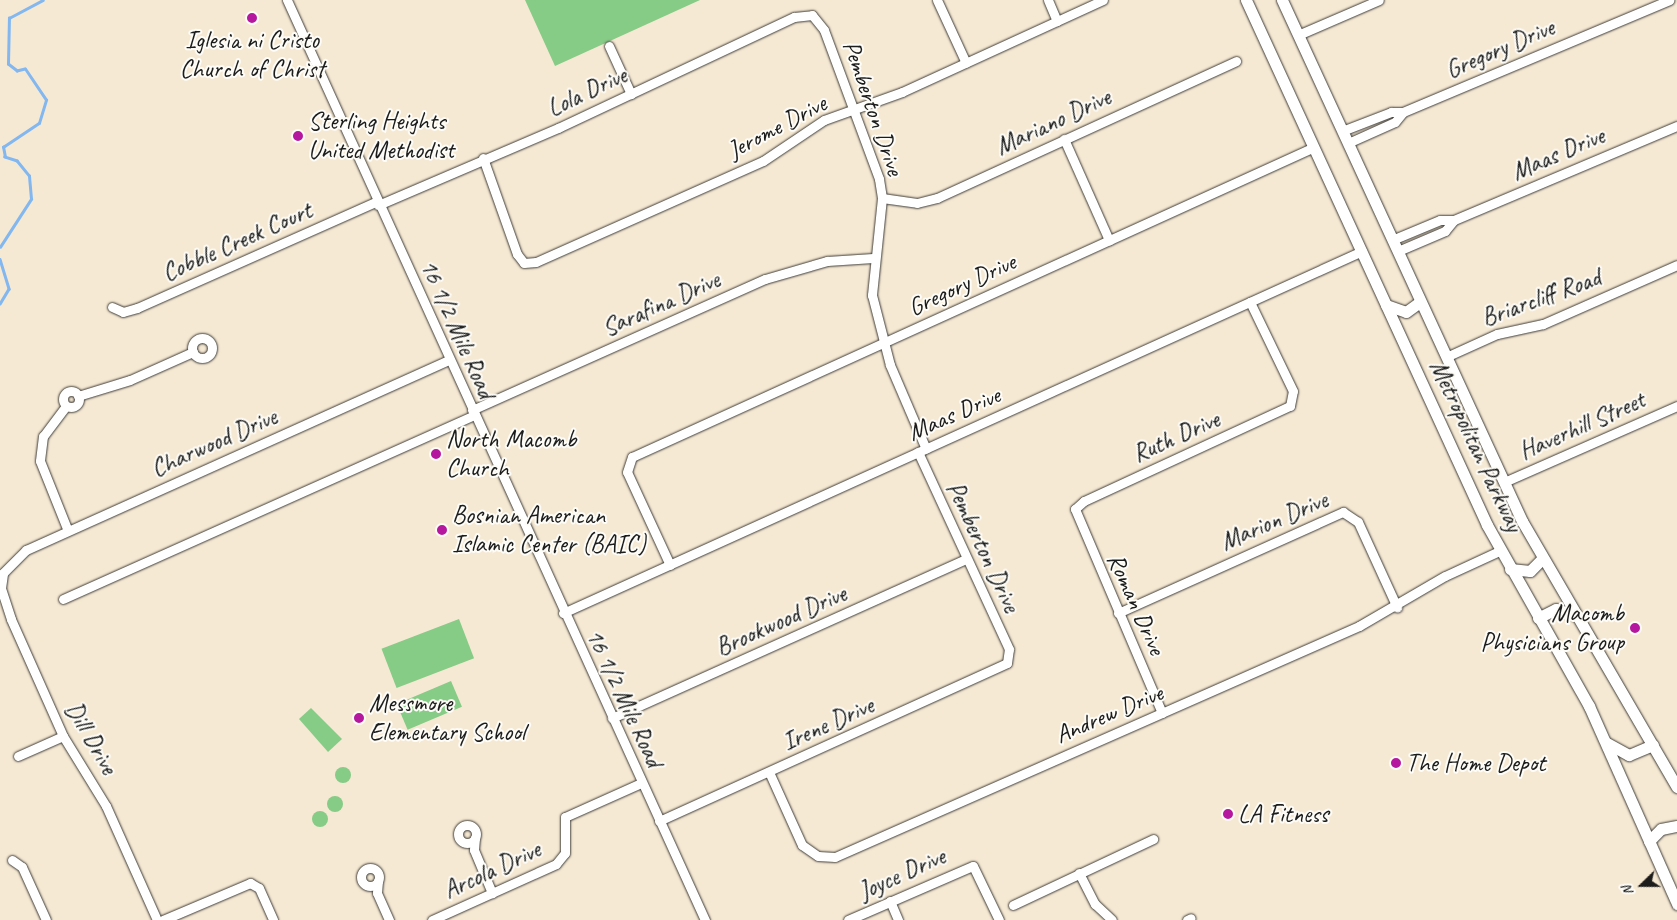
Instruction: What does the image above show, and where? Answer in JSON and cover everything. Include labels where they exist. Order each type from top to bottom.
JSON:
[{"type":"main road","name":"Metropolitan Parkway","points":[[1246,0],[1500,551],[1607,743],[1677,904]]},
{"type":"main road","name":"Metropolitan Parkway","points":[[1282,0],[1420,302],[1542,559],[1677,787]]},
{"type":"main road","points":[[1386,305],[1406,312],[1420,302]]},
{"type":"main road","points":[[1510,569],[1530,571],[1542,559]]},
{"type":"main road","points":[[1538,618],[1556,609],[1575,615]]},
{"type":"main road","points":[[1607,743],[1629,755],[1653,745]]},
{"type":"main road","points":[[1649,841],[1661,829],[1677,826]]},
{"type":"street","name":"16 1/2 Mile Road","points":[[287,0],[703,920]]},
{"type":"street","points":[[937,0],[966,63]]},
{"type":"street","points":[[1048,0],[1057,21]]},
{"type":"street","name":"Jerome Drive","points":[[484,158],[505,225],[524,263],[536,262],[763,161],[818,123],[966,63],[1102,0]]},
{"type":"street","points":[[1298,35],[1379,0]]},
{"type":"street","name":"Gregory Drive","points":[[1342,131],[1390,112],[1403,112],[1669,0]]},
{"type":"street","name":"Lola Drive","points":[[378,203],[631,94],[794,17],[812,15]]},
{"type":"street","name":"Pemberton Drive","points":[[812,15],[824,30],[854,110],[882,198],[873,258],[872,295],[883,343],[922,451],[966,559],[1010,658]]},
{"type":"street","points":[[609,46],[631,94]]},
{"type":"street","name":"Mariano Drive","points":[[882,198],[916,203],[937,198],[1236,60]]},
{"type":"street","name":"Gregory Drive","points":[[1348,143],[1395,122],[1403,112]]},
{"type":"street","name":"Maas Drive","points":[[1392,240],[1440,220],[1454,220],[1677,126]]},
{"type":"street","points":[[1064,139],[1109,240]]},
{"type":"street","name":"Gregory Drive","points":[[670,565],[630,480],[628,462],[883,343],[1314,147]]},
{"type":"street","name":"Cobble Creek Court","points":[[112,308],[123,312],[137,308],[378,203]]},
{"type":"street","name":"Maas Drive","points":[[1398,251],[1445,230],[1454,220]]},
{"type":"street","name":"Maas Drive","points":[[563,613],[1362,251]]},
{"type":"street","name":"Sarafina Drive","points":[[62,599],[765,279],[827,261],[873,258]]},
{"type":"street","name":"Briarcliff Road","points":[[1446,357],[1497,334],[1543,324],[1677,265]]},
{"type":"street","name":"Ruth Drive","points":[[1076,509],[1084,501],[1280,413],[1293,402],[1250,302]]},
{"type":"street","points":[[68,531],[40,462],[43,436],[66,406],[62,399],[66,392],[78,396],[130,380],[193,352]]},
{"type":"street","name":"Charwood Drive","points":[[3,573],[20,553],[449,360]]},
{"type":"street","name":"Haverhill Street","points":[[1504,482],[1677,406]]},
{"type":"street","name":"Roman Drive","points":[[1076,509],[1118,613],[1162,713]]},
{"type":"street","name":"Marion Drive","points":[[1118,613],[1342,512],[1358,522],[1398,607]]},
{"type":"street","name":"Andrew Drive","points":[[769,772],[802,845],[810,853],[830,858],[1162,713],[1398,607],[1438,580],[1500,551]]},
{"type":"street","name":"Brookwood Drive","points":[[612,718],[966,559]]},
{"type":"street","name":"Dill Drive","points":[[3,573],[2,599],[63,736],[103,800],[157,920]]},
{"type":"street","name":"Irene Drive","points":[[659,821],[1000,668],[1010,658]]},
{"type":"street","points":[[18,756],[63,736]]},
{"type":"street","name":"Arcola Drive","points":[[432,920],[561,860],[565,817],[641,783]]},
{"type":"street","points":[[474,850],[475,838],[473,827],[462,826],[458,834],[474,850],[492,893]]},
{"type":"street","points":[[465,842],[475,838]]},
{"type":"street","points":[[1013,905],[1153,839]]},
{"type":"street","points":[[12,860],[22,868],[46,920]]},
{"type":"street","name":"Joyce Drive","points":[[848,920],[973,866],[999,920]]},
{"type":"street","points":[[377,893],[377,872],[367,868],[361,877],[377,893],[389,920]]},
{"type":"street","points":[[1079,873],[1095,904],[1112,920]]},
{"type":"street","points":[[368,885],[378,881]]},
{"type":"street","points":[[163,920],[250,883],[259,888],[273,920]]},
{"type":"street","points":[[890,902],[898,920]]},
{"type":"green space","points":[[525,0],[700,0],[555,66]]},
{"type":"green space","points":[[459,619],[474,658],[397,688],[382,649]]},
{"type":"green space","points":[[451,681],[462,707],[408,730],[397,704]]},
{"type":"green space","points":[[311,708],[342,739],[328,752],[299,719]]},
{"type":"green space","points":[[340,767],[346,767],[351,772],[349,781],[340,783],[335,778],[335,772]]},
{"type":"green space","points":[[332,796],[338,796],[343,801],[341,810],[332,812],[327,807],[327,801]]},
{"type":"green space","points":[[320,811],[328,819],[320,827],[312,819]]},
{"type":"waterway","points":[[0,247],[31,199],[29,176],[17,161],[5,157],[3,147],[39,123],[46,100],[25,69],[17,71],[8,64],[9,18],[43,0]]},
{"type":"waterway","points":[[0,259],[9,289],[0,304]]},
{"type":"place","name":"Iglesia ni Cristo Church of Christ","points":[[252,18]]},
{"type":"place","name":"Sterling Heights United Methodist","points":[[298,136]]},
{"type":"place","name":"North Macomb Church","points":[[436,454]]},
{"type":"place","name":"Bosnian American Islamic Center (BAIC)","points":[[442,530]]},
{"type":"place","name":"Macomb Physicians Group","points":[[1635,628]]},
{"type":"place","name":"Messmore Elementary School","points":[[359,718]]},
{"type":"place","name":"The Home Depot","points":[[1396,763]]},
{"type":"place","name":"LA Fitness","points":[[1228,814]]}]
